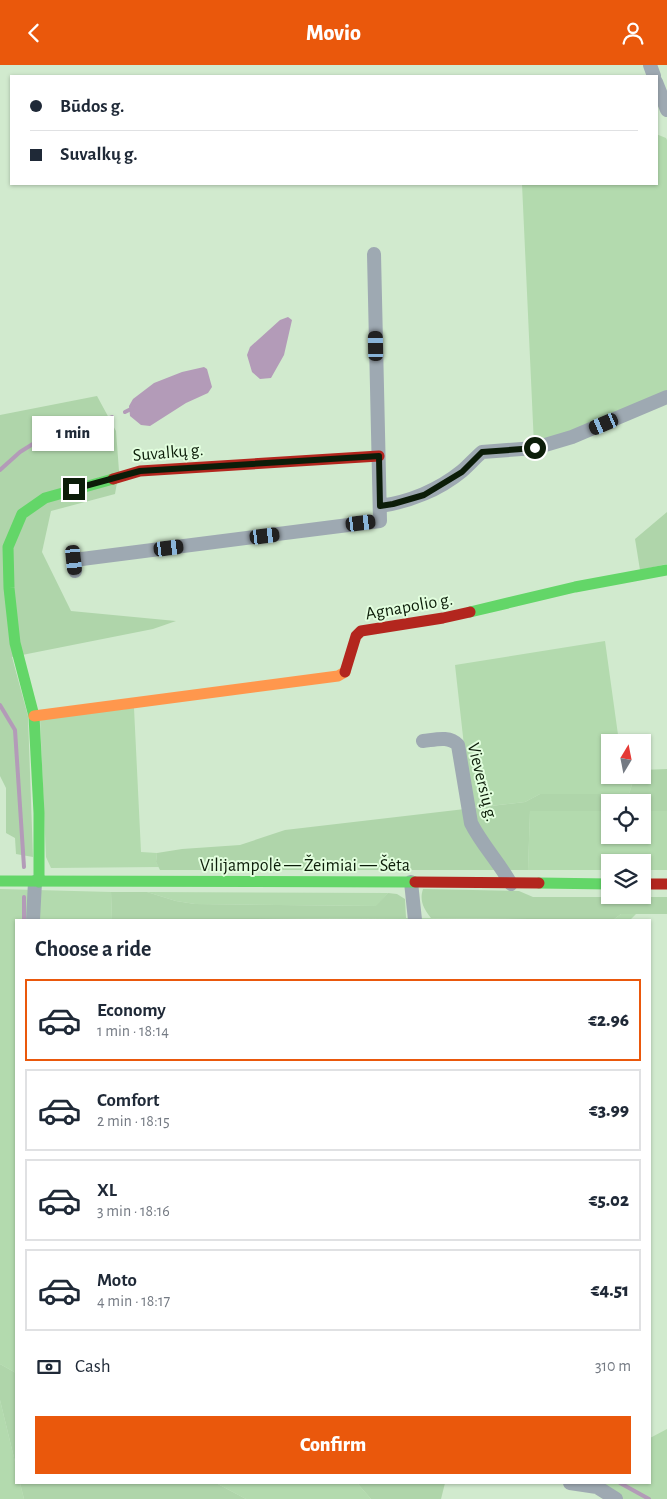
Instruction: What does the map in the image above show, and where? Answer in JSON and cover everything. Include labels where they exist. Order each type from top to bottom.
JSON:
[{"type":"street","points":[[658,87],[667,110]]},
{"type":"street","points":[[75,571],[74,560],[380,521],[374,255]]},
{"type":"street","points":[[380,506],[424,495],[462,472],[482,452],[535,448],[572,437],[667,397]]},
{"type":"street","name":"Suvalkų g.","points":[[37,882],[39,813],[34,716],[15,643],[9,588],[8,547],[22,515],[45,497],[140,471],[379,456]]},
{"type":"street","name":"Agnapolio g.","points":[[34,716],[338,675],[346,671],[356,636],[361,631],[443,618],[575,587],[667,570]]},
{"type":"street","name":"Vieversių g.","points":[[423,741],[446,739],[455,741],[458,745],[471,823],[511,884]]},
{"type":"street","name":"Vilijampolė — Žeimiai — Šėta","points":[[0,881],[601,884]]},
{"type":"street","points":[[34,919],[37,882]]},
{"type":"street","points":[[411,882],[415,919]]},
{"type":"street","points":[[651,884],[667,884]]},
{"type":"street","points":[[577,1484],[597,1487],[616,1499]]},
{"type":"green space","points":[[658,135],[666,138],[667,393],[534,445],[522,185],[658,185]]},
{"type":"green space","points":[[97,396],[116,431],[119,471],[115,494],[51,511],[42,552],[71,611],[176,621],[153,629],[12,657],[28,716],[33,857],[16,854],[15,838],[6,833],[6,788],[0,776],[0,415]]},
{"type":"green space","points":[[667,512],[667,564],[640,570],[635,539]]},
{"type":"green space","points":[[605,641],[618,734],[601,734],[601,784],[632,784],[629,794],[540,794],[525,802],[471,808],[455,665]]},
{"type":"green space","points":[[134,708],[141,852],[157,853],[156,862],[159,867],[51,868],[46,857],[40,719]]},
{"type":"green space","points":[[667,769],[667,811],[651,811],[651,794],[629,794],[632,784],[651,784],[651,770]]},
{"type":"green space","points":[[540,794],[601,794],[601,811],[530,811],[528,870],[160,870],[156,862],[157,853],[182,849],[240,845],[285,830],[525,802]]},
{"type":"green space","points":[[530,811],[601,811],[601,844],[651,844],[651,811],[667,811],[667,870],[651,870],[651,854],[601,854],[601,870],[528,870]]},
{"type":"green space","points":[[0,889],[111,892],[112,919],[15,919],[15,1372],[0,1364]]},
{"type":"green space","points":[[423,889],[519,891],[533,897],[601,897],[601,904],[651,904],[651,897],[667,897],[667,914],[621,914],[614,919],[431,918],[423,905]]},
{"type":"green space","points":[[111,892],[147,892],[176,901],[195,904],[376,906],[388,893],[397,894],[405,899],[406,918],[259,919],[112,919]]},
{"type":"green space","points":[[147,892],[388,893],[377,906],[195,904],[176,901]]},
{"type":"green space","points":[[621,914],[636,914],[631,919],[614,919]]},
{"type":"green space","points":[[406,918],[510,919],[284,919]]},
{"type":"green space","points":[[0,1364],[15,1372],[15,1462],[0,1400]]},
{"type":"green space","points":[[0,1400],[15,1462],[15,1484],[20,1484],[24,1499],[0,1499]]},
{"type":"green space","points":[[667,1429],[667,1499],[620,1499],[600,1484],[651,1484],[651,1437]]},
{"type":"green space","points":[[20,1484],[218,1484],[246,1499],[24,1499]]},
{"type":"green space","points":[[218,1484],[358,1484],[371,1499],[246,1499]]},
{"type":"green space","points":[[358,1484],[445,1484],[441,1499],[371,1499]]},
{"type":"shaded area","points":[[288,317],[292,320],[284,355],[271,378],[260,379],[252,372],[247,355],[250,347],[280,320]]},
{"type":"shaded area","points":[[204,367],[207,369],[212,387],[208,393],[186,403],[150,426],[141,425],[130,416],[129,406],[133,399],[154,383],[182,372]]},
{"type":"waterway","points":[[125,412],[133,408]]},
{"type":"waterway","points":[[0,470],[20,452],[36,442],[112,417]]},
{"type":"waterway","points":[[0,705],[15,730],[24,867]]},
{"type":"waterway","points":[[24,897],[24,919]]},
{"type":"waterway","points":[[622,1484],[649,1499]]},
{"type":"traffic: fast","points":[[39,882],[39,813],[34,716],[15,643],[9,588],[8,547],[22,514],[45,498],[113,479]]},
{"type":"traffic: fast","points":[[470,612],[575,587],[667,570]]},
{"type":"traffic: fast","points":[[0,881],[415,882]]},
{"type":"traffic: fast","points":[[539,883],[601,884]]},
{"type":"traffic: slow","points":[[34,716],[338,676],[345,672]]},
{"type":"traffic: jam","points":[[113,479],[140,471],[379,456]]},
{"type":"traffic: jam","points":[[345,672],[356,636],[361,631],[470,612]]},
{"type":"traffic: jam","points":[[415,882],[539,883]]},
{"type":"traffic: jam","points":[[651,884],[667,884]]},
{"type":"route","points":[[74,489],[140,471],[379,456],[380,506],[424,495],[462,472],[482,452],[535,448]]}]
